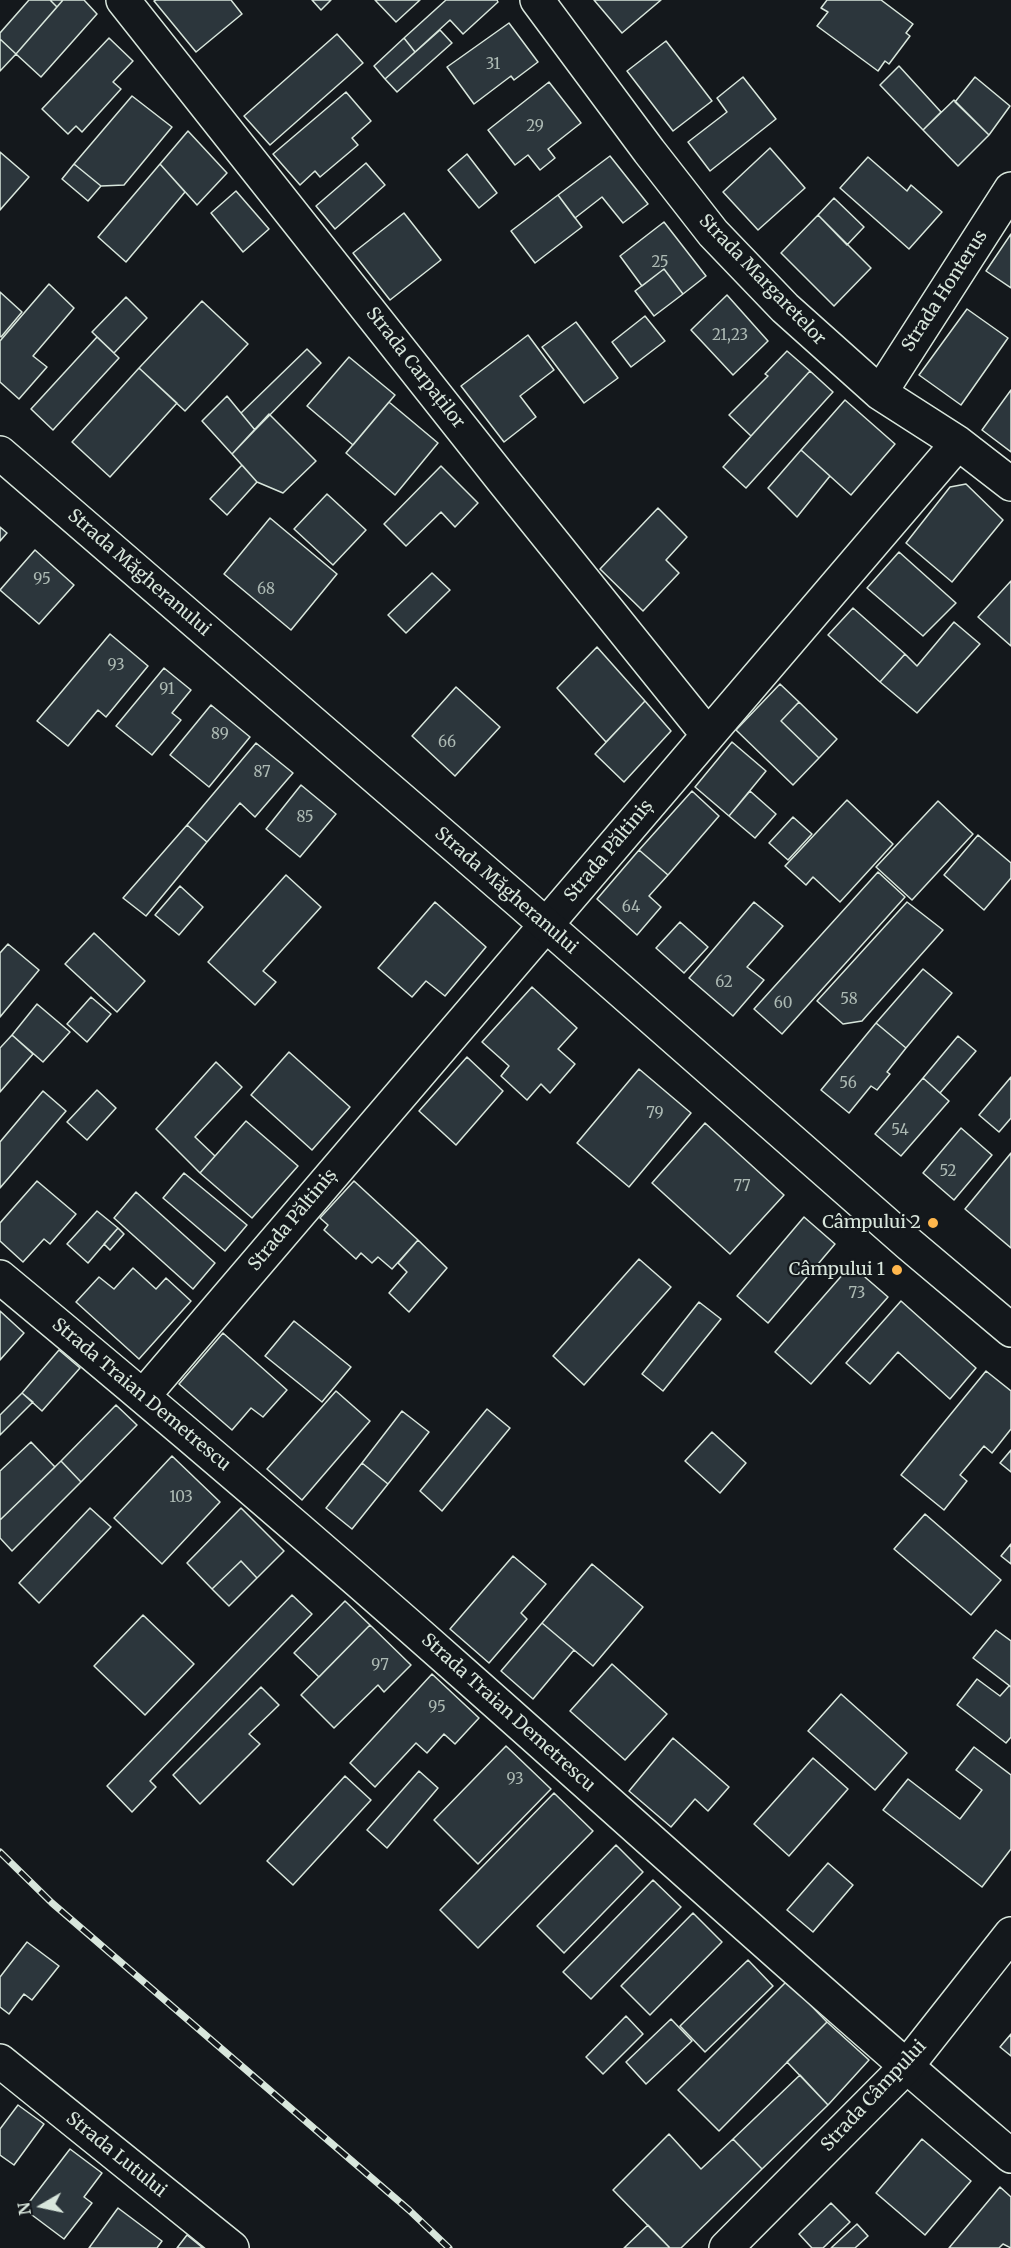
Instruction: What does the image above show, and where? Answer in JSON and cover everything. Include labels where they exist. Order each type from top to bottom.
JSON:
[{"type":"street","name":"Strada Carpaților","points":[[123,0],[708,735]]},
{"type":"street","name":"Strada Margaretelor","points":[[537,0],[713,233],[785,308],[880,393],[958,443],[1011,484]]},
{"type":"street","name":"Strada Honterus","points":[[880,393],[1011,189]]},
{"type":"street","name":"Strada Păltiniș","points":[[144,1395],[958,443]]},
{"type":"street","name":"Strada Măgheranului","points":[[0,453],[546,925],[909,1244],[1011,1330]]},
{"type":"street","name":"Strada Traian Demetrescu","points":[[0,1276],[144,1395],[463,1673],[906,2067],[1011,2156]]},
{"type":"street","name":"Strada Câmpului","points":[[726,2248],[906,2067],[1011,1934]]},
{"type":"street","name":"Strada Lutului","points":[[0,2061],[232,2248]]},
{"type":"building","points":[[29,0],[50,0],[57,7],[16,54],[0,39],[0,33]]},
{"type":"building","points":[[50,0],[63,0],[57,7]]},
{"type":"building","points":[[63,0],[84,0],[97,14],[41,77],[16,54]]},
{"type":"building","points":[[231,0],[242,14],[196,52],[154,1]]},
{"type":"building","points":[[312,0],[331,0],[321,10]]},
{"type":"building","points":[[375,0],[420,0],[396,22]]},
{"type":"building","points":[[446,0],[497,0],[498,2],[463,34],[450,20],[415,52],[404,38]]},
{"type":"building","points":[[594,0],[661,0],[622,33]]},
{"type":"building","points":[[827,0],[881,0],[913,24],[906,33],[910,36],[889,64],[885,61],[878,71],[817,26],[828,12],[821,8]]},
{"type":"building","points":[[509,23],[538,62],[514,80],[511,76],[474,104],[447,67]]},
{"type":"building","points":[[440,30],[452,43],[397,92],[385,79]]},
{"type":"building","points":[[337,34],[363,63],[270,145],[244,116]]},
{"type":"building","points":[[109,38],[133,61],[113,82],[121,89],[82,132],[76,126],[68,134],[42,109]]},
{"type":"building","points":[[404,38],[415,52],[385,79],[374,66]]},
{"type":"building","points":[[0,39],[16,54],[0,71]]},
{"type":"building","points":[[666,41],[712,101],[673,131],[627,71]]},
{"type":"building","points":[[899,66],[941,112],[923,130],[880,85]]},
{"type":"building","points":[[743,77],[776,119],[710,171],[688,142],[727,112],[717,98]]},
{"type":"building","points":[[975,77],[1010,106],[989,135],[955,102]]},
{"type":"building","points":[[549,82],[581,123],[548,149],[555,158],[540,170],[528,155],[515,165],[488,130]]},
{"type":"building","points":[[346,92],[371,121],[352,138],[358,145],[320,177],[315,171],[300,185],[273,154]]},
{"type":"building","points":[[132,96],[172,127],[124,185],[101,186],[74,164]]},
{"type":"building","points":[[954,100],[989,135],[958,166],[923,130]]},
{"type":"building","points":[[188,131],[227,173],[197,205],[160,164]]},
{"type":"building","points":[[770,148],[805,188],[758,230],[723,192]]},
{"type":"building","points":[[0,152],[29,177],[0,210]]},
{"type":"building","points":[[467,154],[497,193],[479,208],[448,170]]},
{"type":"building","points":[[610,156],[648,204],[623,223],[602,197],[575,218],[558,195]]},
{"type":"building","points":[[868,157],[907,191],[911,185],[942,212],[909,249],[840,188]]},
{"type":"building","points":[[366,163],[385,185],[335,229],[316,206]]},
{"type":"building","points":[[74,164],[101,186],[88,201],[62,179]]},
{"type":"building","points":[[160,164],[185,192],[126,262],[98,237]]},
{"type":"building","points":[[236,191],[269,229],[243,252],[211,213]]},
{"type":"building","points":[[558,195],[582,227],[535,263],[511,231]]},
{"type":"building","points":[[834,198],[864,227],[847,245],[818,215]]},
{"type":"building","points":[[404,213],[441,260],[390,300],[353,253]]},
{"type":"building","points":[[818,215],[871,268],[834,306],[781,253]]},
{"type":"building","points":[[664,222],[706,276],[683,294],[664,269],[642,286],[620,256]]},
{"type":"building","points":[[1011,234],[1011,288],[986,271]]},
{"type":"building","points":[[664,269],[683,294],[654,316],[635,291]]},
{"type":"building","points":[[49,284],[74,308],[33,356],[47,367],[19,399],[0,382],[0,341]]},
{"type":"building","points":[[0,292],[22,312],[1,337],[0,336]]},
{"type":"building","points":[[727,295],[768,341],[733,375],[691,330]]},
{"type":"building","points":[[126,297],[147,318],[114,353],[92,332]]},
{"type":"building","points":[[202,301],[248,344],[185,411],[139,368]]},
{"type":"building","points":[[967,309],[1008,338],[961,405],[919,375]]},
{"type":"building","points":[[645,316],[665,341],[631,367],[612,342]]},
{"type":"building","points":[[576,322],[618,378],[584,403],[542,347]]},
{"type":"building","points":[[528,335],[554,370],[520,396],[536,417],[504,442],[461,386]]},
{"type":"building","points":[[97,337],[119,358],[53,430],[31,409]]},
{"type":"building","points":[[307,349],[321,363],[255,430],[241,413]]},
{"type":"building","points":[[787,351],[810,371],[751,436],[729,415],[768,376],[765,374]]},
{"type":"building","points":[[349,357],[395,395],[353,445],[307,406]]},
{"type":"building","points":[[139,368],[177,403],[110,477],[72,442]]},
{"type":"building","points":[[810,371],[833,392],[746,488],[723,467]]},
{"type":"building","points":[[1011,390],[1011,452],[982,430]]},
{"type":"building","points":[[227,396],[255,430],[232,454],[202,421]]},
{"type":"building","points":[[845,400],[895,444],[851,495],[801,450]]},
{"type":"building","points":[[389,402],[438,443],[395,495],[346,453]]},
{"type":"building","points":[[269,414],[316,461],[283,493],[257,482],[232,454]]},
{"type":"building","points":[[801,450],[830,476],[797,517],[768,488]]},
{"type":"building","points":[[242,465],[257,482],[227,515],[210,499]]},
{"type":"building","points":[[441,466],[478,503],[455,527],[441,512],[406,546],[384,524]]},
{"type":"building","points":[[966,484],[1003,520],[952,582],[906,543],[950,487]]},
{"type":"building","points":[[327,494],[366,530],[333,565],[294,529]]},
{"type":"building","points":[[658,508],[687,537],[666,560],[679,573],[643,611],[600,569]]},
{"type":"building","points":[[270,518],[337,574],[291,630],[224,574]]},
{"type":"building","points":[[0,527],[7,533],[0,541]]},
{"type":"building","points":[[35,550],[74,585],[39,624],[0,590]]},
{"type":"building","points":[[899,552],[956,603],[923,636],[867,588]]},
{"type":"building","points":[[432,573],[450,590],[406,633],[388,615]]},
{"type":"building","points":[[1011,581],[1011,646],[978,617]]},
{"type":"building","points":[[853,608],[905,654],[880,682],[828,635]]},
{"type":"building","points":[[954,622],[980,644],[917,713],[880,682],[905,654],[917,666]]},
{"type":"building","points":[[110,634],[148,666],[106,717],[98,710],[68,746],[37,721]]},
{"type":"building","points":[[597,647],[645,701],[606,742],[557,688]]},
{"type":"building","points":[[164,668],[191,690],[172,713],[181,720],[152,755],[116,726]]},
{"type":"building","points":[[780,684],[799,702],[781,721],[819,758],[793,785],[736,730]]},
{"type":"building","points":[[456,687],[500,727],[455,776],[412,736]]},
{"type":"building","points":[[645,701],[671,731],[624,782],[595,754]]},
{"type":"building","points":[[799,702],[837,739],[819,758],[781,721]]},
{"type":"building","points":[[211,705],[250,737],[209,787],[170,755]]},
{"type":"building","points":[[732,742],[766,771],[729,816],[695,787]]},
{"type":"building","points":[[256,743],[293,773],[255,817],[240,803],[207,842],[187,825]]},
{"type":"building","points":[[301,785],[336,814],[300,857],[266,829]]},
{"type":"building","points":[[692,791],[719,816],[668,875],[639,850]]},
{"type":"building","points":[[750,791],[776,814],[755,838],[729,816]]},
{"type":"building","points":[[847,800],[893,844],[840,902],[813,877],[806,885],[785,866]]},
{"type":"building","points":[[938,801],[973,834],[912,900],[876,867]]},
{"type":"building","points":[[793,817],[812,834],[788,860],[769,843]]},
{"type":"building","points":[[187,825],[207,842],[146,916],[123,898]]},
{"type":"building","points":[[978,835],[1011,863],[1011,878],[984,910],[944,875]]},
{"type":"building","points":[[639,850],[668,875],[649,896],[661,907],[637,935],[597,899]]},
{"type":"building","points":[[878,872],[905,897],[782,1034],[754,1009]]},
{"type":"building","points":[[286,875],[321,907],[263,971],[276,982],[255,1005],[208,962]]},
{"type":"building","points":[[180,886],[203,907],[179,935],[155,915]]},
{"type":"building","points":[[435,902],[486,947],[445,996],[426,981],[412,997],[378,968]]},
{"type":"building","points":[[754,902],[783,926],[747,967],[764,980],[733,1016],[689,978]]},
{"type":"building","points":[[907,902],[943,930],[862,1021],[843,1024],[817,1001]]},
{"type":"building","points":[[680,922],[708,947],[684,973],[656,948]]},
{"type":"building","points":[[94,933],[145,981],[117,1012],[65,964]]},
{"type":"building","points":[[8,944],[39,970],[0,1017],[0,953]]},
{"type":"building","points":[[923,969],[952,993],[906,1048],[876,1023]]},
{"type":"building","points":[[532,987],[577,1028],[558,1049],[575,1064],[550,1093],[541,1084],[527,1100],[501,1076],[509,1066],[482,1042]]},
{"type":"building","points":[[91,997],[111,1014],[87,1042],[67,1024]]},
{"type":"building","points":[[37,1004],[70,1032],[43,1062],[12,1035]]},
{"type":"building","points":[[876,1023],[906,1048],[887,1072],[890,1074],[877,1090],[871,1086],[849,1113],[821,1090]]},
{"type":"building","points":[[12,1035],[33,1054],[0,1092],[0,1048]]},
{"type":"building","points":[[958,1036],[976,1051],[940,1093],[923,1078]]},
{"type":"building","points":[[289,1052],[350,1107],[312,1150],[251,1095]]},
{"type":"building","points":[[467,1057],[503,1091],[456,1145],[419,1111]]},
{"type":"building","points":[[216,1062],[242,1087],[195,1137],[215,1156],[200,1173],[156,1129]]},
{"type":"building","points":[[639,1069],[691,1113],[629,1187],[577,1143]]},
{"type":"building","points":[[1011,1077],[1011,1118],[999,1132],[979,1115]]},
{"type":"building","points":[[923,1078],[949,1101],[901,1156],[875,1134]]},
{"type":"building","points":[[97,1090],[116,1108],[87,1140],[67,1122]]},
{"type":"building","points":[[43,1091],[66,1111],[0,1188],[0,1142]]},
{"type":"building","points":[[246,1121],[298,1166],[252,1218],[200,1173]]},
{"type":"building","points":[[705,1123],[784,1195],[730,1254],[652,1183]]},
{"type":"building","points":[[961,1128],[992,1155],[954,1200],[923,1173]]},
{"type":"building","points":[[1011,1153],[1011,1248],[965,1209]]},
{"type":"building","points":[[184,1173],[247,1225],[225,1251],[163,1198]]},
{"type":"building","points":[[37,1181],[76,1214],[50,1244],[44,1239],[23,1262],[0,1241],[0,1223]]},
{"type":"building","points":[[354,1181],[418,1240],[392,1269],[378,1257],[372,1263],[361,1253],[356,1259],[324,1230],[328,1225],[320,1218]]},
{"type":"building","points":[[136,1192],[215,1263],[193,1289],[114,1218]]},
{"type":"building","points":[[97,1211],[118,1228],[88,1263],[67,1244]]},
{"type":"building","points":[[804,1217],[835,1244],[768,1323],[737,1296]]},
{"type":"building","points":[[118,1228],[124,1234],[110,1250],[104,1244]]},
{"type":"building","points":[[418,1240],[447,1268],[409,1312],[389,1293],[407,1272],[398,1263]]},
{"type":"building","points":[[639,1259],[671,1287],[584,1385],[553,1356]]},
{"type":"building","points":[[851,1265],[888,1297],[811,1384],[775,1352]]},
{"type":"building","points":[[133,1268],[156,1289],[166,1278],[191,1301],[139,1359],[76,1302],[99,1277],[114,1289]]},
{"type":"building","points":[[901,1301],[976,1368],[950,1399],[898,1352],[870,1384],[846,1363]]},
{"type":"building","points":[[699,1302],[721,1319],[663,1391],[642,1374]]},
{"type":"building","points":[[0,1311],[24,1333],[0,1360]]},
{"type":"building","points":[[294,1321],[351,1367],[322,1402],[265,1356]]},
{"type":"building","points":[[223,1333],[287,1390],[263,1417],[251,1408],[232,1430],[179,1384]]},
{"type":"building","points":[[59,1350],[80,1368],[42,1411],[22,1393]]},
{"type":"building","points":[[986,1371],[1011,1391],[1011,1429],[992,1453],[984,1446],[960,1475],[967,1481],[944,1510],[901,1475]]},
{"type":"building","points":[[336,1391],[370,1421],[302,1500],[267,1469]]},
{"type":"building","points":[[22,1393],[33,1402],[0,1435],[0,1415]]},
{"type":"building","points":[[116,1405],[137,1425],[81,1482],[61,1461]]},
{"type":"building","points":[[487,1409],[510,1428],[442,1511],[420,1491]]},
{"type":"building","points":[[402,1411],[429,1432],[388,1484],[362,1463]]},
{"type":"building","points":[[712,1432],[746,1463],[720,1493],[685,1461]]},
{"type":"building","points":[[31,1442],[55,1467],[0,1520],[0,1471]]},
{"type":"building","points":[[1011,1450],[1011,1472],[1000,1463]]},
{"type":"building","points":[[172,1456],[220,1502],[162,1564],[114,1518]]},
{"type":"building","points":[[61,1461],[81,1482],[12,1551],[0,1538],[0,1520]]},
{"type":"building","points":[[362,1463],[388,1484],[352,1529],[326,1508]]},
{"type":"building","points":[[90,1508],[111,1527],[39,1603],[19,1583]]},
{"type":"building","points":[[241,1508],[284,1551],[257,1578],[241,1561],[212,1589],[187,1563]]},
{"type":"building","points":[[925,1514],[1001,1580],[971,1615],[894,1549]]},
{"type":"building","points":[[1011,1544],[1011,1564],[1001,1556]]},
{"type":"building","points":[[513,1556],[546,1584],[521,1613],[527,1619],[489,1663],[450,1629]]},
{"type":"building","points":[[241,1561],[257,1578],[229,1606],[212,1589]]},
{"type":"building","points":[[592,1564],[643,1607],[593,1666],[542,1623]]},
{"type":"building","points":[[292,1595],[312,1614],[150,1781],[156,1787],[132,1812],[107,1786]]},
{"type":"building","points":[[345,1601],[370,1625],[319,1677],[294,1653]]},
{"type":"building","points":[[143,1615],[194,1664],[145,1715],[94,1666]]},
{"type":"building","points":[[542,1623],[574,1650],[533,1699],[501,1671]]},
{"type":"building","points":[[370,1625],[411,1665],[384,1692],[378,1685],[334,1728],[301,1695]]},
{"type":"building","points":[[996,1630],[1011,1641],[1011,1687],[973,1658]]},
{"type":"building","points":[[612,1664],[667,1714],[625,1760],[570,1711]]},
{"type":"building","points":[[432,1674],[479,1718],[455,1744],[444,1734],[427,1753],[416,1743],[375,1787],[350,1763]]},
{"type":"building","points":[[977,1679],[1000,1696],[1009,1686],[1011,1687],[1011,1737],[1006,1743],[957,1705]]},
{"type":"building","points":[[261,1687],[279,1705],[249,1734],[260,1744],[200,1804],[173,1775]]},
{"type":"building","points":[[841,1694],[907,1753],[875,1790],[808,1731]]},
{"type":"building","points":[[673,1738],[729,1787],[708,1811],[695,1799],[671,1827],[629,1791]]},
{"type":"building","points":[[506,1746],[551,1789],[478,1864],[434,1820]]},
{"type":"building","points":[[974,1747],[1011,1775],[1011,1849],[982,1887],[883,1810],[908,1779],[960,1819],[982,1790],[956,1770]]},
{"type":"building","points":[[813,1758],[848,1789],[789,1856],[754,1824]]},
{"type":"building","points":[[419,1771],[438,1788],[387,1848],[367,1830]]},
{"type":"building","points":[[345,1776],[371,1800],[293,1885],[267,1861]]},
{"type":"building","points":[[554,1793],[593,1831],[478,1948],[440,1910]]},
{"type":"building","points":[[616,1845],[643,1872],[564,1953],[537,1926]]},
{"type":"building","points":[[828,1863],[853,1885],[813,1932],[787,1910]]},
{"type":"building","points":[[653,1880],[681,1907],[591,1999],[563,1972]]},
{"type":"building","points":[[693,1913],[722,1942],[650,2015],[621,1986]]},
{"type":"building","points":[[27,1942],[59,1966],[32,2000],[24,1994],[9,2014],[0,2007],[0,1977]]},
{"type":"building","points":[[748,1960],[773,1986],[705,2052],[680,2026]]},
{"type":"building","points":[[787,1981],[827,2022],[719,2131],[678,2090]]},
{"type":"building","points":[[626,2016],[643,2034],[603,2074],[586,2057]]},
{"type":"building","points":[[671,2019],[692,2041],[646,2084],[626,2062]]},
{"type":"building","points":[[827,2022],[869,2060],[828,2105],[787,2062]]},
{"type":"building","points":[[1011,2034],[1011,2056],[1000,2047]]},
{"type":"building","points":[[800,2075],[828,2105],[762,2169],[733,2139]]},
{"type":"building","points":[[18,2105],[44,2124],[14,2165],[0,2155],[0,2129]]},
{"type":"building","points":[[669,2134],[701,2169],[733,2139],[762,2169],[681,2248],[670,2248],[613,2190]]},
{"type":"building","points":[[922,2139],[971,2181],[925,2235],[876,2193]]},
{"type":"building","points":[[70,2149],[102,2173],[84,2197],[92,2203],[64,2239],[24,2209]]},
{"type":"building","points":[[1000,2187],[1011,2197],[1011,2248],[1003,2244],[999,2248],[949,2248]]},
{"type":"building","points":[[831,2203],[850,2222],[823,2248],[812,2248],[799,2234]]},
{"type":"building","points":[[118,2208],[162,2241],[157,2248],[89,2248]]},
{"type":"building","points":[[857,2224],[868,2236],[855,2248],[831,2248]]},
{"type":"building","points":[[648,2225],[670,2248],[624,2248]]},
{"type":"building","points":[[187,2235],[203,2248],[177,2248]]},
{"type":"railway","points":[[0,1852],[52,1903],[409,2210],[449,2248]]},
{"type":"place","name":"Câmpului 2","points":[[933,1223]]},
{"type":"place","name":"Câmpului 1","points":[[897,1270]]}]
